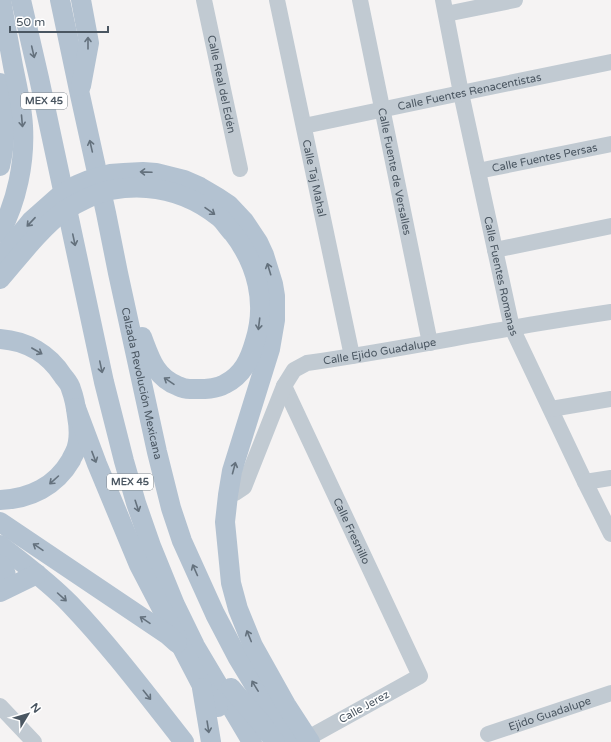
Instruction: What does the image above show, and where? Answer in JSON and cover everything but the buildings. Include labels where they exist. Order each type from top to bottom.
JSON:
[{"type":"main road","points":[[0,233],[10,211],[14,197],[22,165],[23,143],[21,107],[1,0]]},
{"type":"main road","name":"MEX 45","points":[[21,0],[104,382],[136,503],[175,605],[192,639],[252,742]]},
{"type":"main road","name":"Calzada Revolución Mexicana","points":[[60,0],[118,273],[171,508],[182,541],[194,568],[215,614],[238,658],[275,719],[303,741]]},
{"type":"main road","points":[[80,95],[90,44],[81,0]]},
{"type":"main road","points":[[0,83],[4,114],[4,140],[0,166]]},
{"type":"main road","points":[[0,259],[31,221],[57,198],[77,185],[110,174],[143,172],[156,173],[180,187],[191,199],[220,218],[240,242],[253,268],[258,284],[260,298],[258,333],[251,355],[241,372],[225,385],[203,389],[186,389],[168,381],[158,372],[152,362],[118,273]]},
{"type":"main road","points":[[0,279],[42,232],[64,211],[92,196],[110,190],[127,188],[159,189],[200,187],[229,205],[244,221],[258,242],[273,284],[275,296],[275,320],[270,349],[232,470],[225,522],[231,583],[238,609],[253,646],[286,705],[303,741]]},
{"type":"main road","points":[[0,339],[24,344],[48,357],[71,388],[76,408],[97,464],[139,566],[201,684],[243,742]]},
{"type":"main road","points":[[0,500],[23,497],[34,492],[50,484],[64,470],[76,451],[78,425],[76,408]]},
{"type":"main road","points":[[0,522],[168,635],[226,683],[262,724],[275,742]]},
{"type":"main road","points":[[0,545],[37,574],[69,603],[110,649],[184,742]]},
{"type":"main road","points":[[0,564],[3,567],[6,578],[1,591]]},
{"type":"main road","points":[[1,591],[37,574]]},
{"type":"main road","points":[[201,684],[211,742]]},
{"type":"street","name":"Calle Real del Edén","points":[[204,0],[240,169]]},
{"type":"street","name":"Calle Taj Mahal","points":[[277,0],[352,356]]},
{"type":"street","name":"Calle Fuente de Versalles","points":[[360,0],[430,343]]},
{"type":"street","points":[[444,7],[515,0]]},
{"type":"street","name":"Calle Fuentes Romanas","points":[[444,7],[494,250],[512,328],[611,534]]},
{"type":"street","name":"Calle Fuentes Renacentistas","points":[[304,126],[611,62]]},
{"type":"street","name":"Calle Fuentes Persas","points":[[478,171],[611,144]]},
{"type":"street","points":[[494,250],[611,226]]},
{"type":"street","name":"Calle Ejido Guadalupe","points":[[228,495],[235,493],[244,487],[284,386],[294,370],[307,363],[611,312]]},
{"type":"street","name":"Calle Fresnillo","points":[[284,386],[420,676]]},
{"type":"street","points":[[551,410],[611,399]]},
{"type":"street","points":[[585,482],[611,478]]},
{"type":"street","name":"Calle Jerez","points":[[303,741],[420,676]]},
{"type":"street","name":"Ejido Guadalupe","points":[[488,734],[611,693]]},
{"type":"street","points":[[0,706],[34,742]]}]
